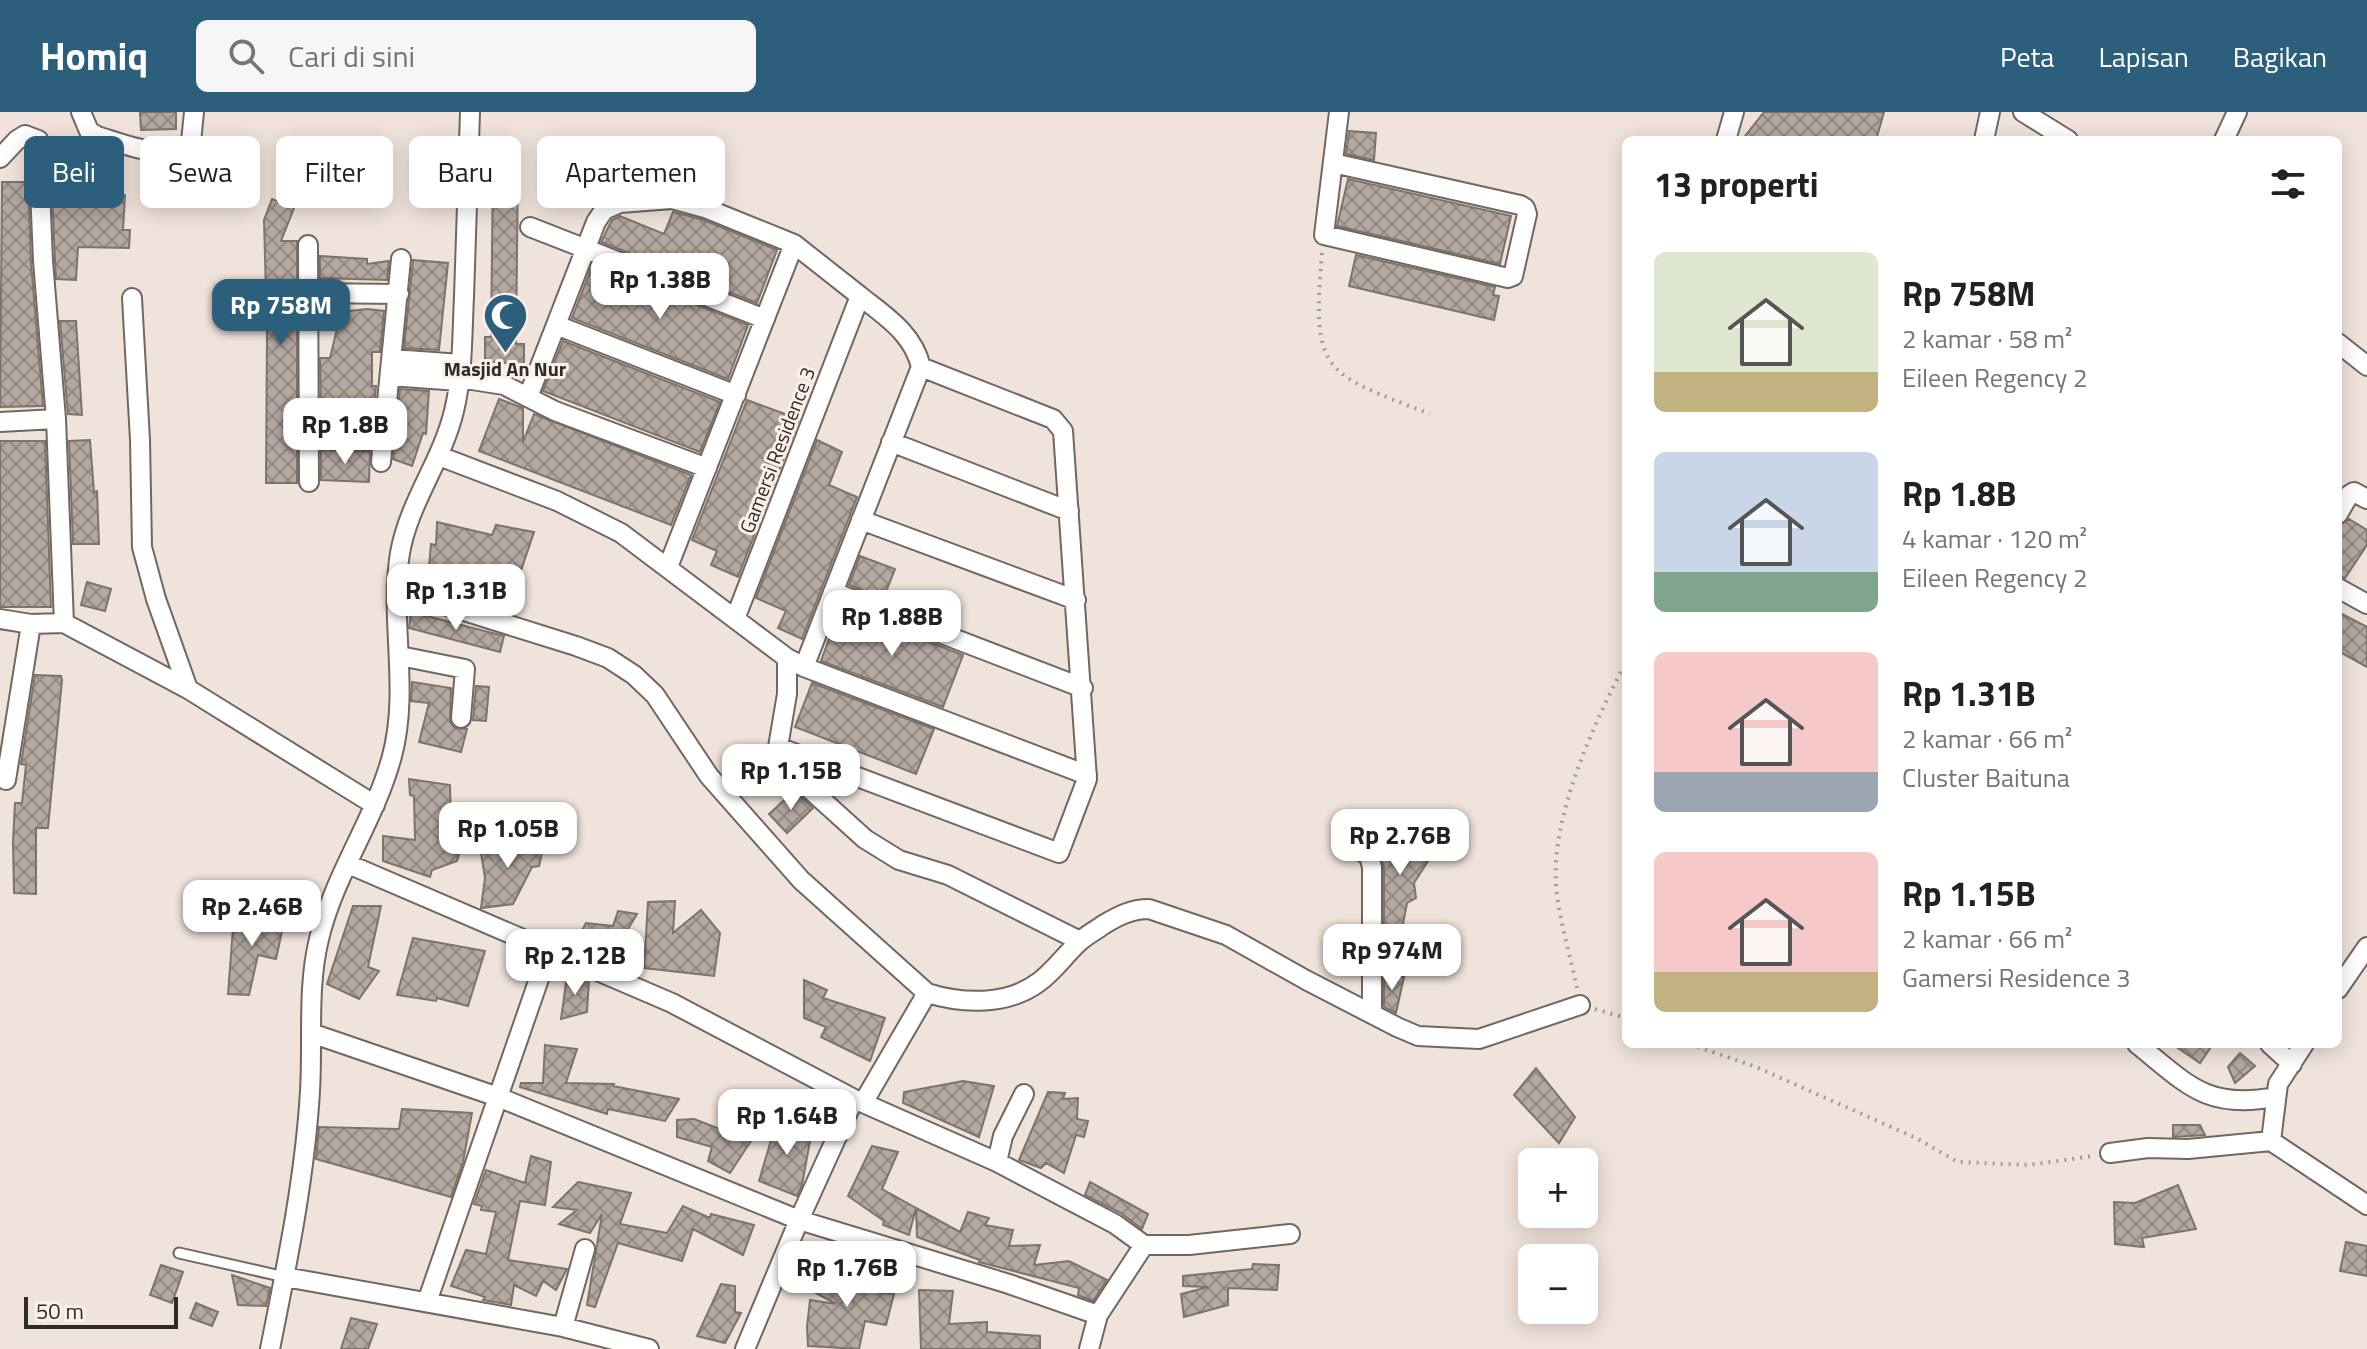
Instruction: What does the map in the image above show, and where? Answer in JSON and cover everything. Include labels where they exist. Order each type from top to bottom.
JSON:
[{"type":"street","points":[[81,112],[89,131],[97,136],[161,152],[183,149],[191,142],[194,112]]},
{"type":"street","points":[[270,1349],[285,1277],[308,1121],[313,969],[318,940],[329,904],[375,805],[391,759],[398,728],[401,690],[397,590],[405,527],[452,421],[460,374],[470,112]]},
{"type":"street","points":[[1333,163],[1520,205],[1527,214],[1515,271],[1508,278],[1324,235],[1339,112]]},
{"type":"street","points":[[1727,136],[1734,112]]},
{"type":"street","points":[[1985,136],[1990,112]]},
{"type":"street","points":[[2023,112],[2048,133]]},
{"type":"street","points":[[2226,136],[2237,112]]},
{"type":"street","points":[[0,158],[25,135],[38,140],[43,261],[56,419],[64,623]]},
{"type":"street","points":[[528,397],[599,215],[620,203],[681,200],[794,244],[906,335],[913,344],[921,367],[833,592],[795,663],[778,747],[792,773],[865,839],[899,860],[948,875],[1080,941]]},
{"type":"street","points":[[530,227],[765,319]]},
{"type":"street","points":[[668,567],[794,244]]},
{"type":"street","points":[[308,245],[309,482]]},
{"type":"street","points":[[381,462],[401,259]]},
{"type":"street","points":[[310,293],[399,294]]},
{"type":"street","name":"Gamersi Residence 3","points":[[735,619],[860,296]]},
{"type":"street","points":[[132,298],[142,547],[156,599],[188,689]]},
{"type":"street","points":[[556,325],[736,395]]},
{"type":"street","points":[[2342,346],[2367,366]]},
{"type":"street","points":[[778,747],[1059,853],[1087,775],[1063,431],[1053,419],[921,367]]},
{"type":"street","points":[[391,368],[460,374],[504,385],[555,411],[707,468]]},
{"type":"street","points":[[0,422],[56,419]]},
{"type":"street","points":[[310,438],[383,441]]},
{"type":"street","points":[[891,442],[1069,511]]},
{"type":"street","points":[[439,456],[571,507],[621,533],[795,663],[1087,775]]},
{"type":"street","points":[[2342,507],[2354,492],[2367,499]]},
{"type":"street","points":[[861,520],[1076,600]]},
{"type":"street","points":[[397,590],[576,646],[608,658],[634,675],[655,695],[709,776],[801,880],[927,993],[949,1000],[978,1002],[1013,995],[1038,984],[1080,941],[1126,912],[1149,909],[1226,935],[1418,1036],[1479,1039],[1580,1005]]},
{"type":"street","points":[[2342,590],[2367,604]]},
{"type":"street","points":[[833,592],[1083,688]]},
{"type":"street","points":[[0,619],[31,624],[64,623],[188,689],[375,805]]},
{"type":"street","points":[[6,780],[31,624]]},
{"type":"street","points":[[400,656],[465,669],[461,718]]},
{"type":"street","points":[[1345,840],[1369,856],[1372,867],[1372,1014]]},
{"type":"street","points":[[348,864],[672,1003],[858,1101],[997,1162],[1115,1224],[1144,1245],[1189,1245],[1290,1234]]},
{"type":"street","points":[[2342,983],[2367,947]]},
{"type":"street","points":[[427,1302],[549,950]]},
{"type":"street","points":[[745,1349],[799,1220],[858,1101],[927,993]]},
{"type":"street","points":[[311,1033],[498,1097],[799,1220],[1009,1284],[1098,1315]]},
{"type":"street","points":[[2142,1048],[2193,1090],[2223,1100],[2252,1101],[2275,1097]]},
{"type":"street","points":[[2274,1048],[2292,1064]]},
{"type":"street","points":[[2271,1141],[2278,1084],[2302,1048]]},
{"type":"street","points":[[997,1162],[1003,1136],[1024,1094]]},
{"type":"street","points":[[2110,1153],[2271,1141],[2367,1205]]},
{"type":"street","points":[[1089,1349],[1098,1315],[1144,1245]]},
{"type":"street","points":[[563,1327],[585,1249]]},
{"type":"street","points":[[285,1277],[563,1327],[649,1349]]},
{"type":"lane","points":[[179,1253],[285,1277]]},
{"type":"path","points":[[1324,235],[1318,303],[1320,339],[1327,359],[1356,385],[1430,414]]},
{"type":"path","points":[[1622,670],[1598,717],[1562,814],[1556,884],[1580,1005],[1622,1017]]},
{"type":"path","points":[[1701,1048],[1769,1072],[1916,1138],[1958,1162],[2029,1165],[2110,1153]]},
{"type":"building","points":[[140,112],[176,112],[176,129],[141,130]]},
{"type":"building","points":[[1764,112],[1884,112],[1877,136],[1745,136]]},
{"type":"building","points":[[1349,131],[1376,133],[1374,160],[1346,154]]},
{"type":"building","points":[[1348,179],[1511,216],[1500,264],[1337,226]]},
{"type":"building","points":[[2,182],[24,182],[24,208],[29,208],[43,406],[0,407]]},
{"type":"building","points":[[125,195],[123,230],[130,230],[129,248],[78,247],[76,280],[56,279],[53,208],[124,208]]},
{"type":"building","points":[[272,199],[276,201],[276,208],[294,208],[281,241],[297,241],[297,483],[266,483],[264,220]]},
{"type":"building","points":[[492,208],[518,208],[516,344],[524,344],[524,365],[485,361],[485,337],[491,337]]},
{"type":"building","points":[[673,212],[701,219],[777,250],[757,303],[601,242],[612,220],[620,216],[664,234]]},
{"type":"building","points":[[1356,255],[1495,287],[1493,295],[1499,296],[1494,320],[1349,286]]},
{"type":"building","points":[[320,256],[367,259],[367,264],[389,261],[387,280],[320,278]]},
{"type":"building","points":[[413,260],[448,263],[439,350],[404,348]]},
{"type":"building","points":[[593,264],[748,325],[728,379],[572,318]]},
{"type":"building","points":[[384,311],[380,352],[372,352],[372,386],[376,386],[372,429],[321,426],[320,358],[330,358],[341,312]]},
{"type":"building","points":[[60,321],[76,321],[82,415],[68,414]]},
{"type":"building","points":[[563,341],[720,402],[700,452],[543,391]]},
{"type":"building","points":[[400,389],[429,391],[426,434],[423,433],[412,466],[393,459]]},
{"type":"building","points":[[499,399],[523,408],[523,442],[534,414],[691,475],[671,525],[479,451]]},
{"type":"building","points":[[747,400],[799,419],[738,577],[711,565],[717,551],[692,540]]},
{"type":"building","points":[[90,440],[94,492],[97,491],[99,544],[73,544],[69,441]]},
{"type":"building","points":[[817,440],[842,452],[829,485],[857,497],[802,639],[778,628],[786,611],[756,598]]},
{"type":"building","points":[[0,441],[45,441],[51,607],[0,607]]},
{"type":"building","points":[[321,450],[370,452],[369,482],[321,480]]},
{"type":"building","points":[[2349,519],[2367,530],[2367,545],[2345,578],[2342,577],[2342,523]]},
{"type":"building","points":[[437,522],[492,535],[496,525],[534,532],[511,600],[498,602],[494,593],[459,570],[450,585],[428,577],[431,544],[436,545]]},
{"type":"building","points":[[860,556],[895,569],[883,599],[849,585]]},
{"type":"building","points":[[87,582],[111,589],[105,611],[81,605]]},
{"type":"building","points":[[840,608],[963,655],[943,707],[821,661]]},
{"type":"building","points":[[411,612],[504,636],[500,652],[409,628]]},
{"type":"building","points":[[2342,614],[2367,627],[2367,667],[2342,653]]},
{"type":"building","points":[[35,675],[61,676],[62,680],[48,828],[36,828],[36,894],[14,893],[15,803],[22,803],[26,765],[21,764]]},
{"type":"building","points":[[412,682],[451,688],[450,722],[455,728],[467,729],[461,752],[419,742],[429,703],[411,701]]},
{"type":"building","points":[[812,683],[934,729],[916,774],[795,727]]},
{"type":"building","points":[[476,686],[489,687],[486,721],[473,720]]},
{"type":"building","points":[[409,779],[450,785],[451,817],[469,817],[457,861],[432,870],[430,877],[383,861],[383,836],[415,840],[414,796],[410,795]]},
{"type":"building","points":[[794,791],[813,808],[787,833],[769,814]]},
{"type":"building","points":[[1424,835],[1428,861],[1414,883],[1416,898],[1407,903],[1400,940],[1384,934],[1384,867],[1376,838]]},
{"type":"building","points":[[545,839],[539,866],[532,867],[513,904],[481,908],[485,878],[480,847]]},
{"type":"building","points":[[675,901],[673,933],[701,910],[720,933],[714,976],[644,968],[648,902]]},
{"type":"building","points":[[353,906],[381,906],[368,967],[379,971],[359,999],[327,984]]},
{"type":"building","points":[[618,911],[637,914],[609,961],[574,945],[586,923],[613,926]]},
{"type":"building","points":[[234,915],[285,917],[276,959],[258,955],[249,995],[228,994]]},
{"type":"building","points":[[413,938],[485,951],[468,1006],[437,998],[436,1001],[397,995]]},
{"type":"building","points":[[1384,975],[1404,977],[1396,1013],[1384,1007]]},
{"type":"building","points":[[567,976],[589,980],[587,1012],[561,1019]]},
{"type":"building","points":[[804,980],[827,990],[823,998],[885,1018],[870,1061],[821,1037],[826,1027],[804,1018]]},
{"type":"building","points":[[545,1045],[577,1049],[566,1083],[614,1084],[679,1099],[665,1121],[608,1109],[607,1114],[520,1087],[521,1083],[543,1083]]},
{"type":"building","points":[[2178,1048],[2210,1048],[2200,1063]]},
{"type":"building","points":[[2240,1053],[2255,1066],[2235,1083],[2228,1067]]},
{"type":"building","points":[[1536,1068],[1575,1117],[1559,1143],[1514,1095]]},
{"type":"building","points":[[963,1081],[994,1086],[979,1137],[903,1103],[904,1092]]},
{"type":"building","points":[[1048,1092],[1065,1093],[1063,1099],[1078,1098],[1077,1119],[1088,1121],[1084,1137],[1076,1135],[1064,1173],[1046,1163],[1041,1168],[1019,1160]]},
{"type":"building","points":[[402,1109],[472,1113],[463,1162],[451,1197],[316,1159],[319,1127],[399,1129]]},
{"type":"building","points":[[694,1119],[751,1141],[730,1173],[708,1161],[712,1147],[677,1137],[677,1120]]},
{"type":"building","points":[[776,1123],[813,1125],[802,1185],[797,1196],[759,1181]]},
{"type":"building","points":[[2173,1125],[2200,1125],[2205,1135],[2173,1137]]},
{"type":"building","points":[[872,1146],[898,1152],[882,1189],[916,1208],[909,1235],[883,1225],[884,1221],[848,1196]]},
{"type":"building","points":[[531,1156],[551,1162],[545,1205],[520,1201],[508,1260],[567,1269],[556,1290],[543,1281],[536,1296],[514,1285],[511,1305],[483,1300],[485,1297],[451,1286],[466,1250],[486,1254],[496,1212],[481,1210],[482,1206],[474,1204],[486,1170],[525,1183]]},
{"type":"building","points":[[578,1182],[631,1193],[620,1224],[667,1233],[683,1206],[710,1218],[711,1214],[754,1225],[743,1255],[693,1229],[682,1261],[618,1243],[595,1307],[587,1305],[602,1214],[590,1233],[559,1224],[577,1210],[553,1207]]},
{"type":"building","points":[[1090,1182],[1148,1214],[1142,1229],[1121,1213],[1085,1195]]},
{"type":"building","points":[[2178,1185],[2196,1229],[2142,1238],[2144,1247],[2115,1244],[2114,1202],[2135,1203]]},
{"type":"building","points":[[916,1208],[960,1232],[968,1212],[989,1218],[985,1225],[1013,1230],[1009,1246],[1040,1245],[1034,1265],[1069,1261],[1107,1280],[1093,1301],[1078,1295],[1079,1288],[979,1262],[917,1237]]},
{"type":"building","points":[[2346,1242],[2367,1246],[2367,1276],[2340,1271]]},
{"type":"building","points":[[862,1255],[879,1257],[866,1291],[894,1294],[886,1325],[865,1321],[859,1349],[808,1346],[810,1300],[836,1304],[798,1283],[850,1289],[845,1266],[859,1266]]},
{"type":"building","points":[[1253,1264],[1279,1265],[1277,1290],[1228,1288],[1228,1305],[1184,1317],[1181,1294],[1208,1287],[1183,1286],[1183,1276],[1252,1269]]},
{"type":"building","points":[[161,1265],[183,1272],[172,1303],[150,1295]]},
{"type":"building","points":[[232,1275],[270,1288],[266,1306],[238,1305]]},
{"type":"building","points":[[721,1284],[735,1286],[735,1312],[741,1313],[725,1343],[697,1336]]},
{"type":"building","points":[[919,1290],[953,1291],[949,1324],[987,1322],[987,1332],[1040,1336],[1040,1349],[921,1349]]},
{"type":"building","points":[[196,1303],[218,1312],[212,1326],[190,1318]]},
{"type":"building","points":[[351,1318],[377,1324],[368,1349],[341,1349]]},
{"type":"place","name":"Masjid An Nur","points":[[505,355]]}]
